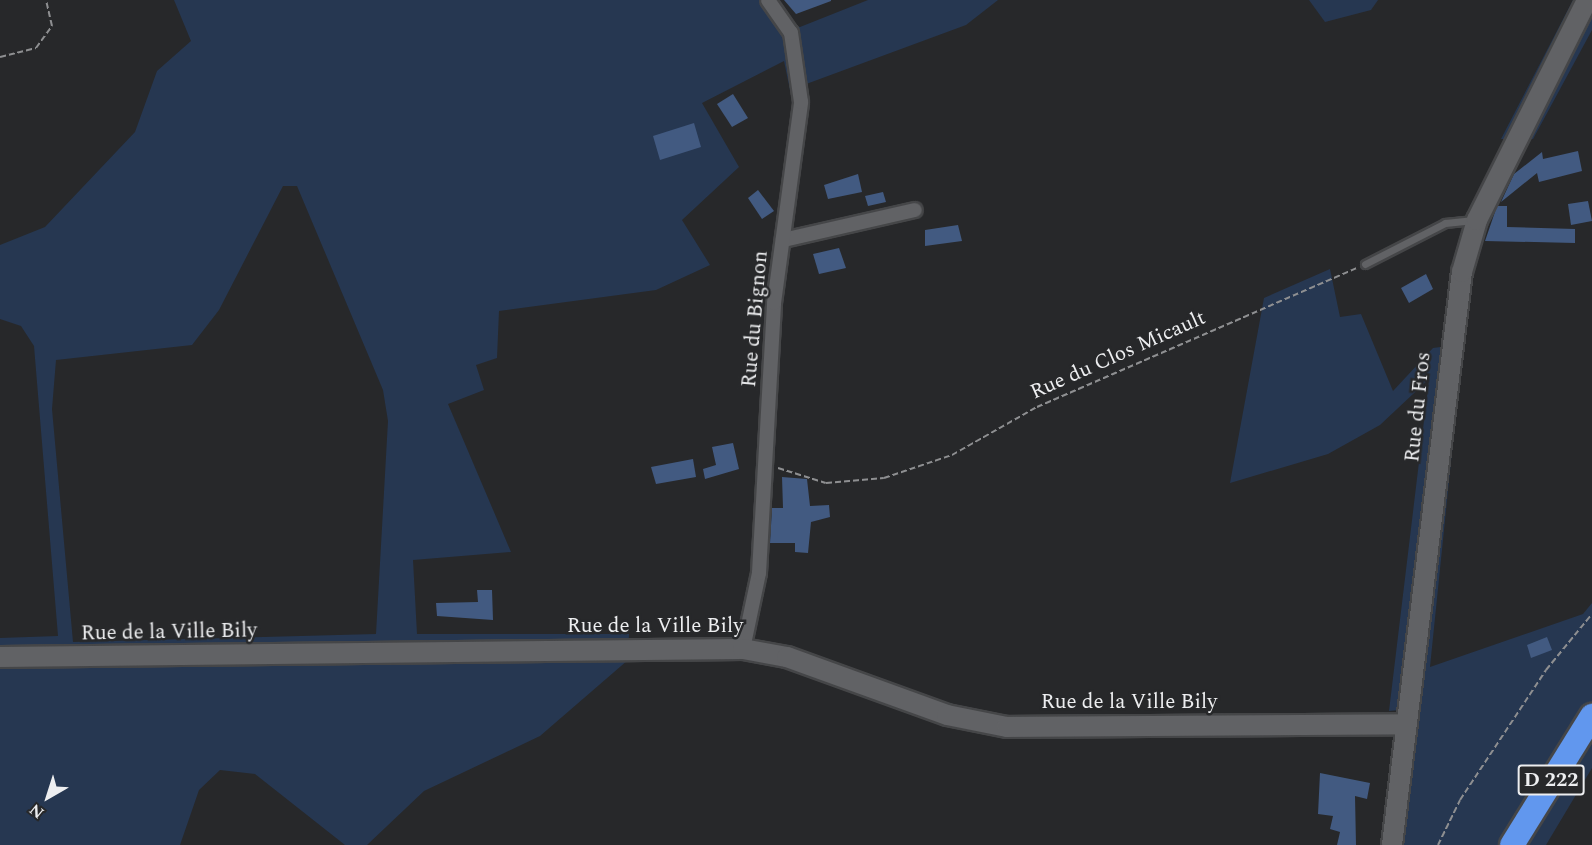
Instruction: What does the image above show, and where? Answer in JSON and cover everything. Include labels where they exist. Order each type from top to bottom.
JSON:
[{"type":"highway","name":"D 222","points":[[1512,845],[1592,716]]},
{"type":"street","name":"Rue du Bignon","points":[[743,649],[759,573],[783,240],[801,102],[792,33],[768,0]]},
{"type":"street","name":"Rue du Fros","points":[[1392,845],[1449,340],[1478,220],[1587,0]]},
{"type":"street","points":[[783,240],[915,210]]},
{"type":"street","name":"Rue de la Ville Bily","points":[[0,657],[743,649],[787,657],[947,715],[1007,727],[1406,724]]},
{"type":"lane","points":[[1365,264],[1445,223],[1478,220]]},
{"type":"path","points":[[0,57],[36,48],[52,26],[46,0]]},
{"type":"path","name":"Rue du Clos Micault","points":[[766,464],[826,483],[906,470],[952,455],[1037,407],[1365,264]]},
{"type":"path","points":[[1438,845],[1460,800],[1545,670],[1592,614]]},
{"type":"shaded area","points":[[174,0],[760,0],[776,23],[800,27],[868,0],[998,0],[966,25],[790,90],[784,61],[702,103],[739,167],[682,220],[710,265],[656,290],[499,311],[497,358],[476,365],[484,390],[448,404],[511,552],[413,560],[417,634],[629,634],[628,660],[540,736],[424,791],[367,845],[345,845],[255,774],[220,770],[199,790],[180,845],[0,845],[0,638],[58,636],[34,346],[21,326],[0,319],[0,245],[45,227],[135,132],[157,71],[191,41]],"holes":[[[283,186],[297,186],[383,390],[388,421],[376,634],[73,642],[52,409],[56,360],[192,345],[219,310]]]},
{"type":"shaded area","points":[[1309,0],[1378,0],[1371,10],[1325,22]]},
{"type":"shaded area","points":[[1573,0],[1592,0],[1592,30],[1533,139],[1501,139]]},
{"type":"shaded area","points":[[1330,269],[1340,317],[1361,314],[1393,391],[1433,348],[1463,344],[1430,667],[1583,614],[1592,603],[1592,768],[1546,845],[1401,845],[1420,708],[1389,711],[1429,379],[1380,425],[1328,454],[1230,483],[1264,298]]},
{"type":"building","points":[[784,0],[831,0],[831,1],[796,14]]},
{"type":"building","points":[[733,94],[748,118],[732,127],[717,104]]},
{"type":"building","points":[[694,123],[701,147],[660,160],[653,136]]},
{"type":"building","points":[[1578,151],[1582,171],[1539,182],[1537,173],[1501,202],[1514,174],[1542,152],[1543,159]]},
{"type":"building","points":[[858,174],[862,192],[828,199],[824,185]]},
{"type":"building","points":[[758,190],[774,211],[762,219],[748,198]]},
{"type":"building","points":[[883,192],[886,202],[868,206],[865,196]]},
{"type":"building","points":[[1588,201],[1592,221],[1571,225],[1568,204]]},
{"type":"building","points":[[1497,206],[1507,206],[1507,227],[1575,229],[1575,243],[1485,241]]},
{"type":"building","points":[[958,225],[962,241],[925,246],[925,230]]},
{"type":"building","points":[[839,248],[846,268],[819,274],[813,254]]},
{"type":"building","points":[[1426,274],[1433,289],[1409,303],[1401,288]]},
{"type":"building","points":[[733,443],[739,469],[705,479],[703,469],[716,465],[712,447]]},
{"type":"building","points":[[693,459],[696,477],[656,484],[651,467]]},
{"type":"building","points":[[782,477],[807,479],[810,506],[829,505],[830,517],[811,522],[808,553],[795,552],[795,543],[770,543],[772,508],[783,508]]},
{"type":"building","points":[[477,590],[492,590],[493,620],[437,616],[436,603],[478,602]]},
{"type":"building","points":[[1547,637],[1552,650],[1531,658],[1527,645]]},
{"type":"building","points":[[1320,773],[1370,783],[1367,799],[1355,796],[1356,845],[1337,845],[1340,832],[1330,829],[1333,816],[1318,814]]}]
